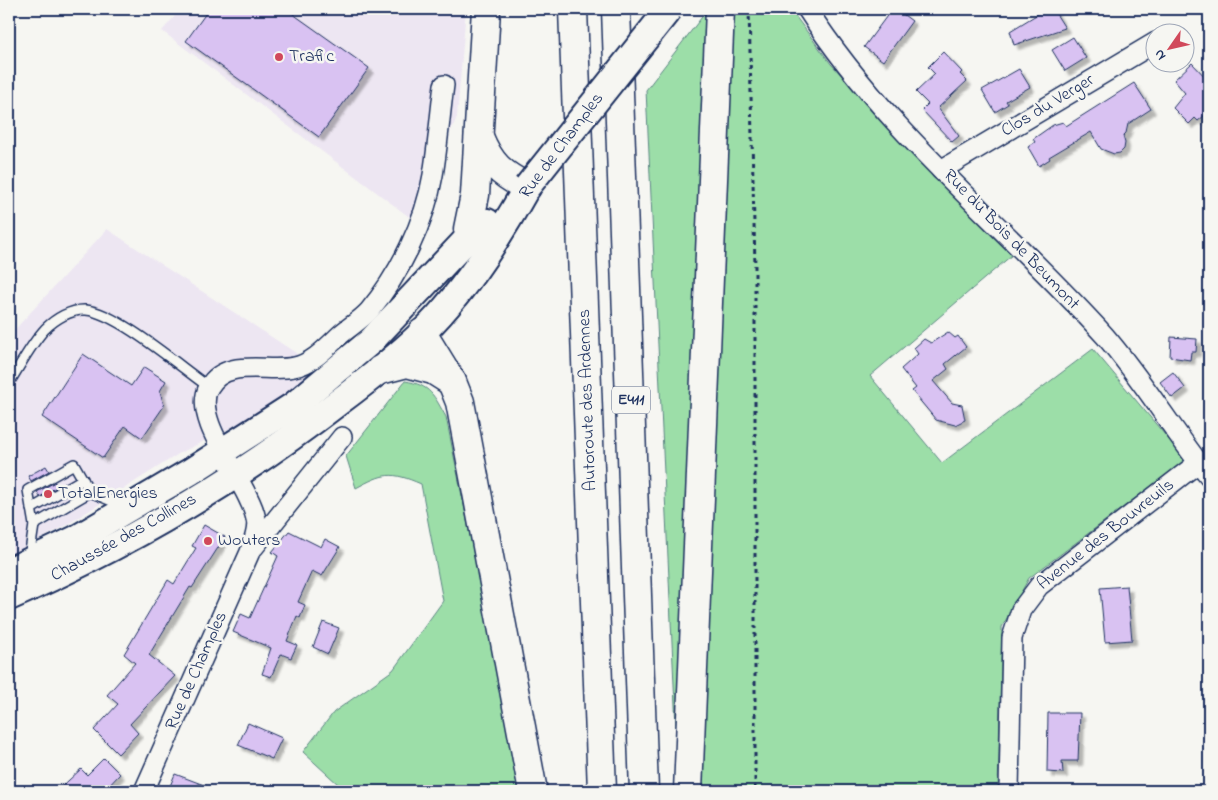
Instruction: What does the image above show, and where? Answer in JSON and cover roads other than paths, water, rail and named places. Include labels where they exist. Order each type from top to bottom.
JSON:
[{"type":"highway","points":[[470,236],[468,229],[475,195],[486,9]]},
{"type":"highway","name":"Autoroute des Ardennes","points":[[573,9],[602,791]]},
{"type":"highway","name":"E411","points":[[616,9],[644,791]]},
{"type":"highway","points":[[688,791],[720,9]]},
{"type":"highway","points":[[479,137],[487,157],[501,172],[527,187]]},
{"type":"highway","points":[[422,333],[452,382],[460,402],[533,791]]},
{"type":"highway","points":[[380,370],[407,363],[433,370],[452,382]]},
{"type":"main road","name":"Rue de Champles","points":[[504,219],[527,187],[669,9]]},
{"type":"main road","name":"Chaussée des Collines","points":[[18,567],[129,507],[223,451],[293,406],[336,372],[399,314],[470,236],[504,219]]},
{"type":"main road","points":[[422,333],[423,312],[427,305],[504,219]]},
{"type":"main road","name":"Chaussée des Collines","points":[[9,597],[87,562],[237,474],[306,427],[380,370],[422,333]]},
{"type":"street","name":"Rue du Bois de Beumont","points":[[807,9],[867,90],[941,170],[1106,337],[1204,469]]},
{"type":"street","name":"Clos du Verger","points":[[941,170],[1146,48]]},
{"type":"street","points":[[223,451],[211,430],[207,416],[209,387],[220,376],[237,368],[266,370],[295,367],[316,356],[368,312],[403,258],[422,214],[433,176],[444,85]]},
{"type":"street","name":"Rue de Champles","points":[[250,552],[342,437]]},
{"type":"street","name":"Rue de Champles","points":[[144,791],[250,552],[255,535],[257,519],[237,474],[223,451]]},
{"type":"street","name":"Avenue des Bouvreuils","points":[[1009,791],[1010,661],[1012,638],[1021,610],[1039,586],[1204,469]]},
{"type":"lane","points":[[9,383],[44,330],[68,313],[84,310],[103,313],[122,324],[209,387]]},
{"type":"lane","points":[[18,567],[34,524],[28,490],[74,464],[90,492],[129,507]]},
{"type":"lane","points":[[32,509],[83,479]]},
{"type":"lane","points":[[34,524],[90,492]]},
{"type":"place","name":"Trafic","points":[[279,57]]},
{"type":"place","name":"TotalEnergies","points":[[48,494]]},
{"type":"place","name":"Wouters","points":[[208,541]]}]
